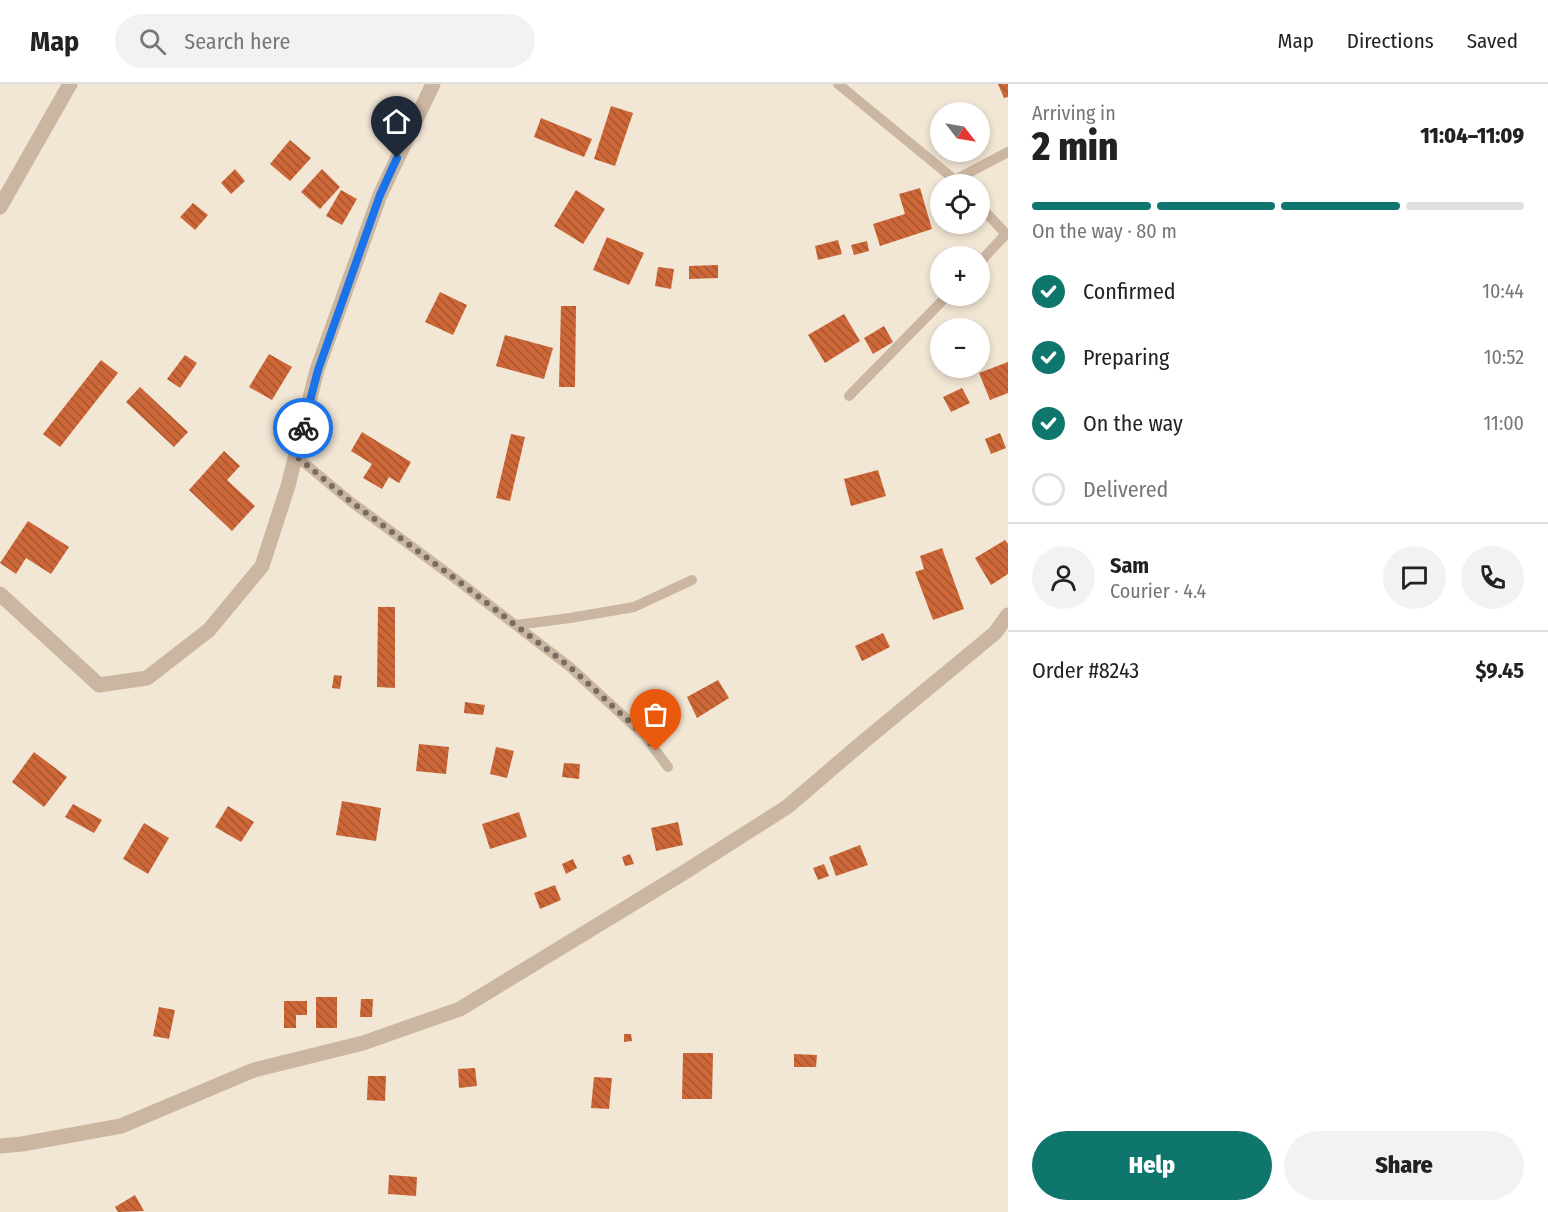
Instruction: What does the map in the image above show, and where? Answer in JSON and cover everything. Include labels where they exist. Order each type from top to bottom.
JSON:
[{"type":"street","points":[[0,207],[70,84]]},
{"type":"street","points":[[0,594],[99,686],[147,678],[209,630],[262,566],[288,486],[318,370],[380,195],[433,84]]},
{"type":"street","points":[[0,1146],[121,1126],[254,1070],[363,1043],[460,1009],[787,807],[995,633],[1008,615]]},
{"type":"lane","points":[[838,84],[947,174]]},
{"type":"lane","points":[[971,174],[1008,152]]},
{"type":"lane","points":[[990,217],[1007,236],[990,252]]},
{"type":"lane","points":[[849,396],[937,306]]},
{"type":"lane","points":[[296,456],[350,501],[570,667],[644,735],[668,767]]},
{"type":"lane","points":[[516,625],[634,606],[692,580]]},
{"type":"building","points":[[998,84],[1008,84],[1008,97],[1004,98]]},
{"type":"building","points":[[611,106],[633,113],[615,166],[594,159]]},
{"type":"building","points":[[541,118],[592,139],[584,157],[534,137]]},
{"type":"building","points":[[290,140],[311,158],[290,181],[270,164]]},
{"type":"building","points":[[235,169],[245,181],[231,194],[221,183]]},
{"type":"building","points":[[322,169],[340,187],[320,209],[301,192]]},
{"type":"building","points":[[920,188],[930,230],[880,246],[873,224],[905,214],[899,194]]},
{"type":"building","points":[[341,190],[357,199],[342,225],[326,216]]},
{"type":"building","points":[[576,190],[605,209],[583,244],[554,226]]},
{"type":"building","points":[[193,203],[208,215],[195,230],[180,217]]},
{"type":"building","points":[[607,237],[644,253],[629,285],[593,270]]},
{"type":"building","points":[[838,240],[842,254],[818,260],[815,246]]},
{"type":"building","points":[[867,241],[869,251],[854,255],[851,245]]},
{"type":"building","points":[[718,265],[718,278],[689,279],[689,266]]},
{"type":"building","points":[[658,267],[674,269],[671,289],[655,286]]},
{"type":"building","points":[[440,292],[467,305],[453,335],[425,322]]},
{"type":"building","points":[[561,306],[576,306],[575,387],[559,387]]},
{"type":"building","points":[[844,314],[860,341],[825,363],[808,335]]},
{"type":"building","points":[[884,326],[893,342],[873,354],[864,338]]},
{"type":"building","points":[[505,335],[553,348],[544,379],[496,366]]},
{"type":"building","points":[[269,354],[292,367],[272,400],[249,387]]},
{"type":"building","points":[[185,355],[197,363],[180,388],[167,379]]},
{"type":"building","points":[[101,360],[118,373],[60,447],[43,434]]},
{"type":"building","points":[[1008,362],[1008,393],[990,400],[981,378],[990,378],[990,369]]},
{"type":"building","points":[[140,387],[188,432],[174,447],[126,402]]},
{"type":"building","points":[[962,388],[970,403],[951,412],[943,397]]},
{"type":"building","points":[[362,432],[411,462],[399,483],[389,477],[382,489],[363,478],[372,464],[351,451]]},
{"type":"building","points":[[1000,433],[1006,448],[991,454],[985,439]]},
{"type":"building","points":[[511,434],[525,437],[510,501],[496,498]]},
{"type":"building","points":[[224,451],[240,466],[227,480],[255,506],[232,531],[189,490]]},
{"type":"building","points":[[878,470],[886,496],[851,506],[844,479]]},
{"type":"building","points":[[28,521],[69,547],[51,574],[26,558],[16,574],[0,563]]},
{"type":"building","points":[[1005,540],[1008,544],[1008,574],[991,585],[975,558]]},
{"type":"building","points":[[942,548],[964,609],[933,620],[915,572],[924,569],[920,556]]},
{"type":"building","points":[[378,607],[395,607],[395,688],[377,687]]},
{"type":"building","points":[[883,633],[890,647],[862,661],[855,646]]},
{"type":"building","points":[[334,675],[342,676],[340,689],[332,688]]},
{"type":"building","points":[[718,680],[729,698],[697,718],[687,697]]},
{"type":"building","points":[[465,702],[485,705],[483,715],[464,713]]},
{"type":"building","points":[[419,744],[449,747],[446,774],[416,771]]},
{"type":"building","points":[[496,747],[514,751],[507,778],[490,774]]},
{"type":"building","points":[[34,752],[67,777],[44,807],[12,782]]},
{"type":"building","points":[[564,763],[580,764],[579,779],[562,777]]},
{"type":"building","points":[[342,801],[381,808],[376,841],[336,835]]},
{"type":"building","points":[[73,804],[102,820],[94,833],[65,817]]},
{"type":"building","points":[[228,806],[254,822],[241,842],[215,827]]},
{"type":"building","points":[[519,812],[527,837],[490,849],[482,824]]},
{"type":"building","points":[[678,822],[683,845],[656,851],[651,828]]},
{"type":"building","points":[[144,823],[169,838],[148,874],[123,859]]},
{"type":"building","points":[[860,845],[868,865],[836,876],[829,857]]},
{"type":"building","points":[[630,854],[634,864],[625,866],[622,857]]},
{"type":"building","points":[[573,859],[577,868],[566,874],[562,864]]},
{"type":"building","points":[[824,864],[829,876],[818,880],[813,868]]},
{"type":"building","points":[[555,885],[561,900],[540,909],[534,893]]},
{"type":"building","points":[[316,997],[337,997],[337,1028],[316,1028]]},
{"type":"building","points":[[361,999],[373,999],[372,1017],[360,1017]]},
{"type":"building","points":[[284,1001],[307,1001],[307,1015],[296,1015],[296,1028],[284,1028]]},
{"type":"building","points":[[159,1007],[175,1010],[169,1039],[153,1036]]},
{"type":"building","points":[[624,1034],[631,1034],[632,1041],[624,1042]]},
{"type":"building","points":[[683,1053],[713,1053],[712,1099],[682,1099]]},
{"type":"building","points":[[794,1054],[817,1055],[816,1067],[794,1067]]},
{"type":"building","points":[[475,1068],[477,1086],[459,1088],[458,1069]]},
{"type":"building","points":[[368,1076],[386,1076],[385,1101],[367,1100]]},
{"type":"building","points":[[594,1077],[612,1078],[609,1109],[591,1108]]},
{"type":"building","points":[[389,1175],[417,1177],[416,1196],[388,1194]]},
{"type":"building","points":[[135,1195],[144,1211],[118,1212],[115,1207]]},
{"type":"way so far","points":[[303,428],[296,456],[350,501],[570,667],[644,735],[656,751]]},
{"type":"route","points":[[303,428],[318,370],[380,195],[397,158]]}]
